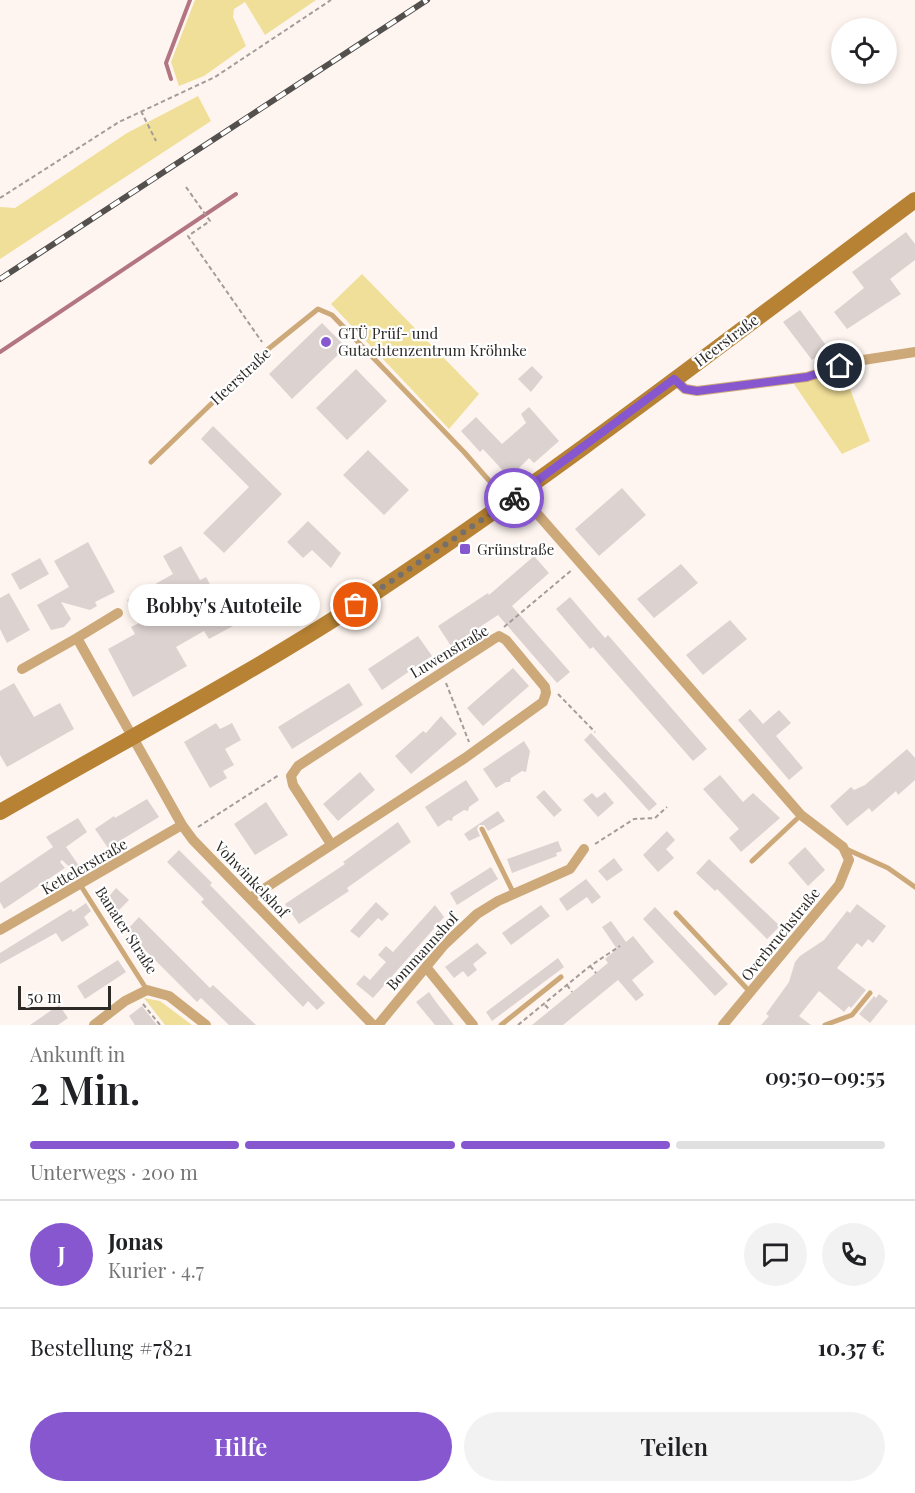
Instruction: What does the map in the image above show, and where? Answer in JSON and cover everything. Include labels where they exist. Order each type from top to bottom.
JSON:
[{"type":"main road","name":"Heerstraße","points":[[0,812],[133,735],[249,672],[372,595],[514,498],[915,200]]},
{"type":"street","points":[[674,379],[685,389],[697,391],[807,377],[857,361],[915,352]]},
{"type":"street","points":[[514,498],[580,563],[801,815],[845,852]]},
{"type":"street","points":[[22,669],[118,613]]},
{"type":"street","name":"Luwenstraße","points":[[291,776],[298,766],[499,636],[506,640],[545,687]]},
{"type":"street","points":[[77,638],[133,735]]},
{"type":"street","points":[[250,898],[474,751],[543,702],[545,687]]},
{"type":"street","name":"Vohwinkelshof","points":[[133,735],[185,829],[373,1025]]},
{"type":"street","points":[[291,776],[293,785],[331,844]]},
{"type":"street","name":"Kettelerstraße","points":[[0,930],[185,829]]},
{"type":"street","name":"Bommannshof","points":[[378,1025],[444,945],[477,914],[570,868],[584,849]]},
{"type":"street","name":"Overbruchstraße","points":[[723,1025],[839,885],[848,868],[845,852]]},
{"type":"street","points":[[426,967],[473,1025]]},
{"type":"street","name":"Banater Straße","points":[[94,1025],[136,994],[147,990],[169,996],[207,1025]]},
{"type":"lane","name":"Heerstraße","points":[[151,462],[267,350],[318,309],[332,315],[464,452],[514,498]]},
{"type":"lane","points":[[752,861],[801,815]]},
{"type":"lane","points":[[482,829],[514,894]]},
{"type":"lane","points":[[845,852],[888,868],[915,887]]},
{"type":"lane","name":"Banater Straße","points":[[81,886],[147,990]]},
{"type":"lane","points":[[676,913],[751,993]]},
{"type":"lane","points":[[501,1025],[561,977]]},
{"type":"lane","points":[[825,1025],[852,1015],[870,993]]},
{"type":"path","points":[[0,198],[119,122],[215,77],[331,0]]},
{"type":"path","points":[[141,111],[156,141]]},
{"type":"path","points":[[186,187],[210,221],[188,236],[267,350]]},
{"type":"path","points":[[499,636],[505,626],[580,563]]},
{"type":"path","points":[[441,673],[474,751]]},
{"type":"path","points":[[545,687],[559,694],[595,732]]},
{"type":"path","points":[[185,829],[276,775],[291,776]]},
{"type":"path","points":[[584,849],[633,819],[655,818],[667,807]]},
{"type":"path","points":[[518,1025],[590,966],[620,946]]},
{"type":"path","points":[[590,966],[596,973]]},
{"type":"path","points":[[136,994],[160,1025]]},
{"type":"shaded area","points":[[195,0],[316,0],[265,35],[245,2],[234,9],[233,17],[246,46],[204,76],[179,86],[171,62]]},
{"type":"shaded area","points":[[198,96],[211,121],[0,259],[0,207],[15,208],[127,133]]},
{"type":"shaded area","points":[[362,274],[479,394],[449,429],[331,304]]},
{"type":"shaded area","points":[[843,371],[870,441],[842,454],[794,384]]},
{"type":"shaded area","points":[[144,998],[160,1001],[192,1025],[165,1025]]},
{"type":"building","points":[[906,232],[915,244],[915,260],[890,279],[901,294],[847,329],[834,312],[864,288],[852,272]]},
{"type":"building","points":[[800,310],[828,348],[812,360],[783,322]]},
{"type":"building","points":[[322,323],[346,347],[292,399],[269,374]]},
{"type":"building","points":[[532,366],[543,377],[531,392],[518,379]]},
{"type":"building","points":[[356,369],[387,401],[347,440],[316,408]]},
{"type":"building","points":[[529,407],[559,441],[534,463],[529,458],[515,472],[512,470],[506,474],[483,449],[480,452],[461,431],[476,417],[502,444],[526,423],[521,414]]},
{"type":"building","points":[[213,426],[282,494],[224,553],[203,533],[249,487],[201,439]]},
{"type":"building","points":[[368,450],[409,490],[384,515],[343,475]]},
{"type":"building","points":[[622,488],[646,515],[599,556],[575,529]]},
{"type":"building","points":[[308,521],[341,553],[331,568],[312,550],[303,558],[287,542]]},
{"type":"building","points":[[88,542],[115,592],[95,602],[97,606],[90,610],[61,602],[71,619],[64,627],[51,630],[37,605],[69,587],[54,561]]},
{"type":"building","points":[[181,546],[200,580],[206,577],[233,626],[209,639],[204,631],[176,647],[187,666],[133,697],[108,649],[135,634],[131,627],[139,623],[127,600],[173,574],[163,556]]},
{"type":"building","points":[[534,556],[549,573],[512,606],[570,672],[557,683],[498,615],[451,646],[438,626],[488,593],[489,595]]},
{"type":"building","points":[[40,558],[49,574],[20,590],[11,574]]},
{"type":"building","points":[[681,564],[698,583],[654,618],[637,599]]},
{"type":"building","points":[[9,593],[30,630],[7,643],[0,629],[0,598]]},
{"type":"building","points":[[570,597],[605,638],[608,635],[707,749],[693,761],[593,647],[590,649],[556,609]]},
{"type":"building","points":[[730,620],[747,639],[703,675],[686,655]]},
{"type":"building","points":[[418,636],[432,656],[382,690],[368,669]]},
{"type":"building","points":[[513,668],[529,686],[483,726],[467,708]]},
{"type":"building","points":[[14,683],[34,717],[60,703],[74,729],[7,767],[0,755],[0,691]]},
{"type":"building","points":[[349,683],[363,705],[292,749],[278,727]]},
{"type":"building","points":[[750,709],[763,724],[779,710],[791,723],[776,736],[803,768],[789,780],[738,720]]},
{"type":"building","points":[[441,716],[457,734],[411,774],[395,756],[423,731],[426,733]]},
{"type":"building","points":[[216,723],[220,729],[232,723],[241,740],[225,749],[234,765],[223,771],[227,778],[210,788],[184,742]]},
{"type":"building","points":[[591,733],[657,804],[649,811],[584,740]]},
{"type":"building","points":[[524,741],[530,751],[526,772],[522,771],[511,778],[510,782],[496,788],[483,769]]},
{"type":"building","points":[[907,749],[915,758],[915,780],[898,795],[896,791],[872,812],[869,808],[847,826],[830,806],[851,787],[854,790],[865,785]]},
{"type":"building","points":[[360,772],[375,790],[338,821],[323,804]]},
{"type":"building","points":[[720,775],[743,802],[753,793],[780,818],[741,852],[729,838],[739,829],[703,789]]},
{"type":"building","points":[[466,780],[479,800],[469,807],[468,811],[464,810],[453,817],[452,821],[448,820],[438,827],[425,807]]},
{"type":"building","points":[[544,790],[562,810],[554,817],[536,797]]},
{"type":"building","points":[[605,792],[614,803],[598,817],[583,800],[592,793],[597,798]]},
{"type":"building","points":[[147,799],[159,817],[108,848],[95,829]]},
{"type":"building","points":[[266,802],[288,835],[255,855],[234,824]]},
{"type":"building","points":[[498,811],[505,821],[488,831],[484,825],[479,825],[477,829],[480,836],[469,841],[464,834]]},
{"type":"building","points":[[78,818],[87,832],[66,847],[84,873],[79,876],[62,860],[60,862],[65,868],[4,909],[0,902],[0,883],[53,847],[46,837]]},
{"type":"building","points":[[398,822],[411,842],[347,888],[349,891],[299,924],[285,904],[345,864],[343,862]]},
{"type":"building","points":[[667,831],[675,840],[666,849],[674,858],[658,872],[643,855]]},
{"type":"building","points":[[558,841],[562,851],[556,853],[557,856],[512,873],[507,859]]},
{"type":"building","points":[[805,847],[825,870],[808,886],[788,863]]},
{"type":"building","points":[[179,850],[325,1003],[317,1010],[308,1001],[303,1007],[201,902],[204,899],[167,862]]},
{"type":"building","points":[[614,858],[623,870],[607,881],[598,871]]},
{"type":"building","points":[[709,859],[780,926],[767,939],[717,889],[715,891],[696,873]]},
{"type":"building","points":[[491,867],[498,879],[457,905],[450,893]]},
{"type":"building","points":[[586,879],[601,897],[592,904],[587,897],[567,911],[559,899]]},
{"type":"building","points":[[116,888],[129,900],[118,911],[106,900]]},
{"type":"building","points":[[376,902],[389,914],[382,921],[378,918],[359,938],[350,931]]},
{"type":"building","points":[[86,903],[91,911],[84,917],[89,925],[62,942],[56,933],[0,964],[0,953],[71,909],[73,912]]},
{"type":"building","points":[[857,904],[886,926],[873,943],[868,939],[862,947],[857,943],[837,968],[866,990],[851,1008],[849,1006],[844,1012],[819,991],[799,1016],[811,1025],[761,1025],[769,1016],[766,1014],[789,982],[795,962],[824,940],[847,911],[850,913]]},
{"type":"building","points":[[435,905],[444,917],[373,998],[356,984],[364,975],[370,980],[386,962],[378,955],[386,946],[393,952]]},
{"type":"building","points":[[541,905],[550,916],[511,945],[502,933]]},
{"type":"building","points":[[655,907],[728,984],[715,996],[643,919]]},
{"type":"building","points":[[139,917],[210,988],[213,985],[256,1025],[229,1025],[201,998],[197,1002],[126,931]]},
{"type":"building","points":[[611,921],[626,942],[633,936],[654,962],[632,980],[644,995],[636,1001],[618,980],[563,1025],[532,1025],[608,963],[605,959],[617,949],[602,927]]},
{"type":"building","points":[[477,943],[487,953],[473,964],[477,970],[468,977],[463,971],[454,978],[445,967]]},
{"type":"building","points":[[558,958],[564,967],[492,1021],[486,1012]]},
{"type":"building","points":[[118,960],[126,972],[85,999],[77,986]]},
{"type":"building","points":[[429,992],[454,1025],[435,1025],[416,1002]]},
{"type":"building","points":[[879,994],[888,1001],[870,1023],[859,1014],[874,996],[876,998]]},
{"type":"building","points":[[59,1005],[68,1018],[58,1025],[30,1025]]},
{"type":"building","points":[[142,1006],[157,1025],[135,1025],[129,1016]]},
{"type":"waterway","points":[[171,79],[166,63],[190,0]]},
{"type":"waterway","points":[[0,352],[236,194]]},
{"type":"railway","points":[[0,279],[427,0]]},
{"type":"way so far","points":[[356,605],[514,498]]},
{"type":"place","name":"GTÜ Prüf- und Gutachtenzentrum Kröhnke","points":[[326,342]]},
{"type":"place","name":"Grünstraße","points":[[465,549]]},
{"type":"place","name":"Bobby's Autoteile","points":[[356,605]]},
{"type":"route","points":[[514,498],[674,379],[685,389],[697,391],[807,377],[840,366]]}]
